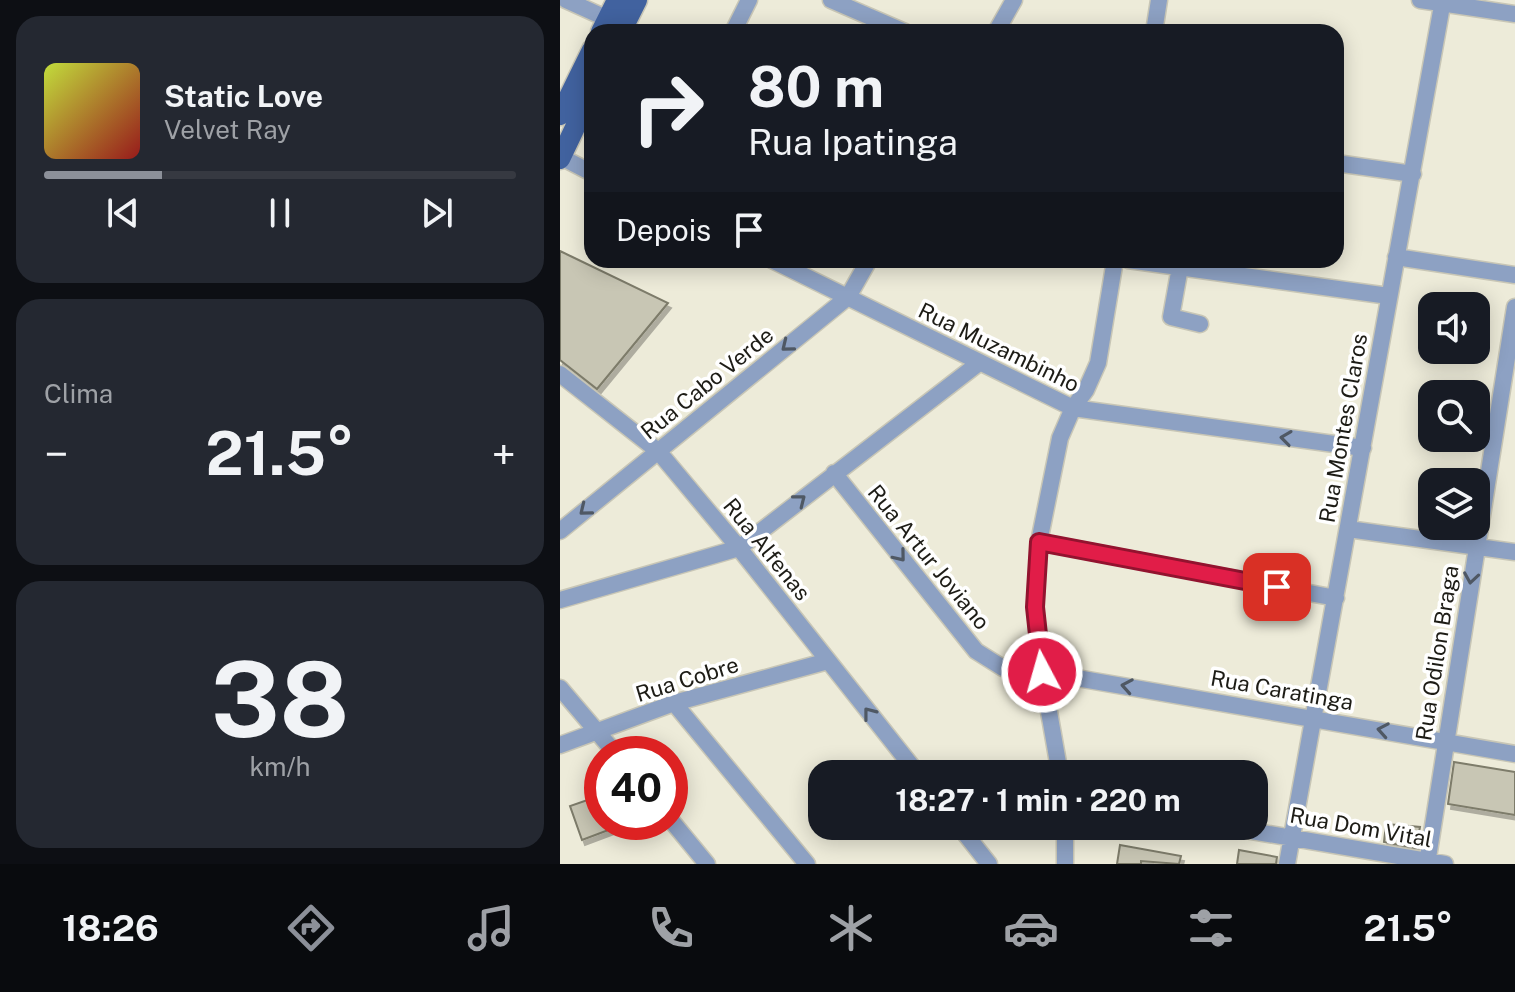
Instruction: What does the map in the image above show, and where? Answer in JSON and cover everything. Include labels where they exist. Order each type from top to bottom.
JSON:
[{"type":"main road","points":[[611,24],[617,0]]},
{"type":"main road","points":[[614,24],[637,0]]},
{"type":"main road","points":[[560,115],[584,66]]},
{"type":"main road","points":[[560,158],[584,108]]},
{"type":"street","points":[[566,0],[604,24]]},
{"type":"street","points":[[737,24],[749,0]]},
{"type":"street","points":[[831,0],[886,24]]},
{"type":"street","points":[[1000,24],[1014,0]]},
{"type":"street","points":[[1155,24],[1159,0]]},
{"type":"street","points":[[1420,0],[1515,14]]},
{"type":"street","name":"Rua Montes Claros","points":[[1287,864],[1442,2]]},
{"type":"street","points":[[560,158],[584,169]]},
{"type":"street","points":[[1344,164],[1413,174]]},
{"type":"street","points":[[1396,257],[1515,275]]},
{"type":"street","name":"Rua Muzambinho","points":[[788,268],[1073,408],[1363,448]]},
{"type":"street","name":"Rua Cabo Verde","points":[[560,531],[848,297],[864,268]]},
{"type":"street","points":[[1058,760],[1042,672],[1035,607],[1039,542],[1060,438],[1098,363],[1114,268]]},
{"type":"street","points":[[1180,268],[1171,317],[1200,324]]},
{"type":"street","points":[[1187,268],[1389,296]]},
{"type":"street","name":"Rua Odilon Braga","points":[[1428,862],[1515,307]]},
{"type":"street","points":[[560,600],[739,548],[979,363]]},
{"type":"street","name":"Rua Alfenas","points":[[560,374],[658,451],[907,760]]},
{"type":"street","name":"Rua Artur Joviano","points":[[834,473],[976,651],[1003,668],[1042,672]]},
{"type":"street","points":[[1348,529],[1515,552]]},
{"type":"street","points":[[1039,542],[1336,598]]},
{"type":"street","name":"Rua Cobre","points":[[560,745],[674,703],[828,661]]},
{"type":"street","name":"Rua Caratinga","points":[[1042,672],[1515,754]]},
{"type":"street","points":[[560,688],[601,736]]},
{"type":"street","points":[[674,703],[803,862]]},
{"type":"street","name":"Rua Dom Vital","points":[[1268,833],[1445,864]]},
{"type":"street","points":[[687,840],[707,864]]},
{"type":"street","points":[[970,840],[989,864]]},
{"type":"street","points":[[1065,840],[1065,864]]},
{"type":"building","points":[[560,251],[584,263],[584,268],[595,268],[668,303],[597,389],[560,360]]},
{"type":"building","points":[[1454,762],[1515,772],[1515,815],[1448,804]]},
{"type":"building","points":[[584,801],[584,839],[582,840],[570,806]]},
{"type":"building","points":[[1386,824],[1420,827],[1416,848],[1384,842]]},
{"type":"building","points":[[1120,845],[1181,856],[1179,864],[1141,861],[1141,864],[1117,864]]},
{"type":"building","points":[[1239,850],[1277,857],[1276,864],[1237,864]]},
{"type":"route","points":[[1042,672],[1035,607],[1039,542],[1277,587]]}]
